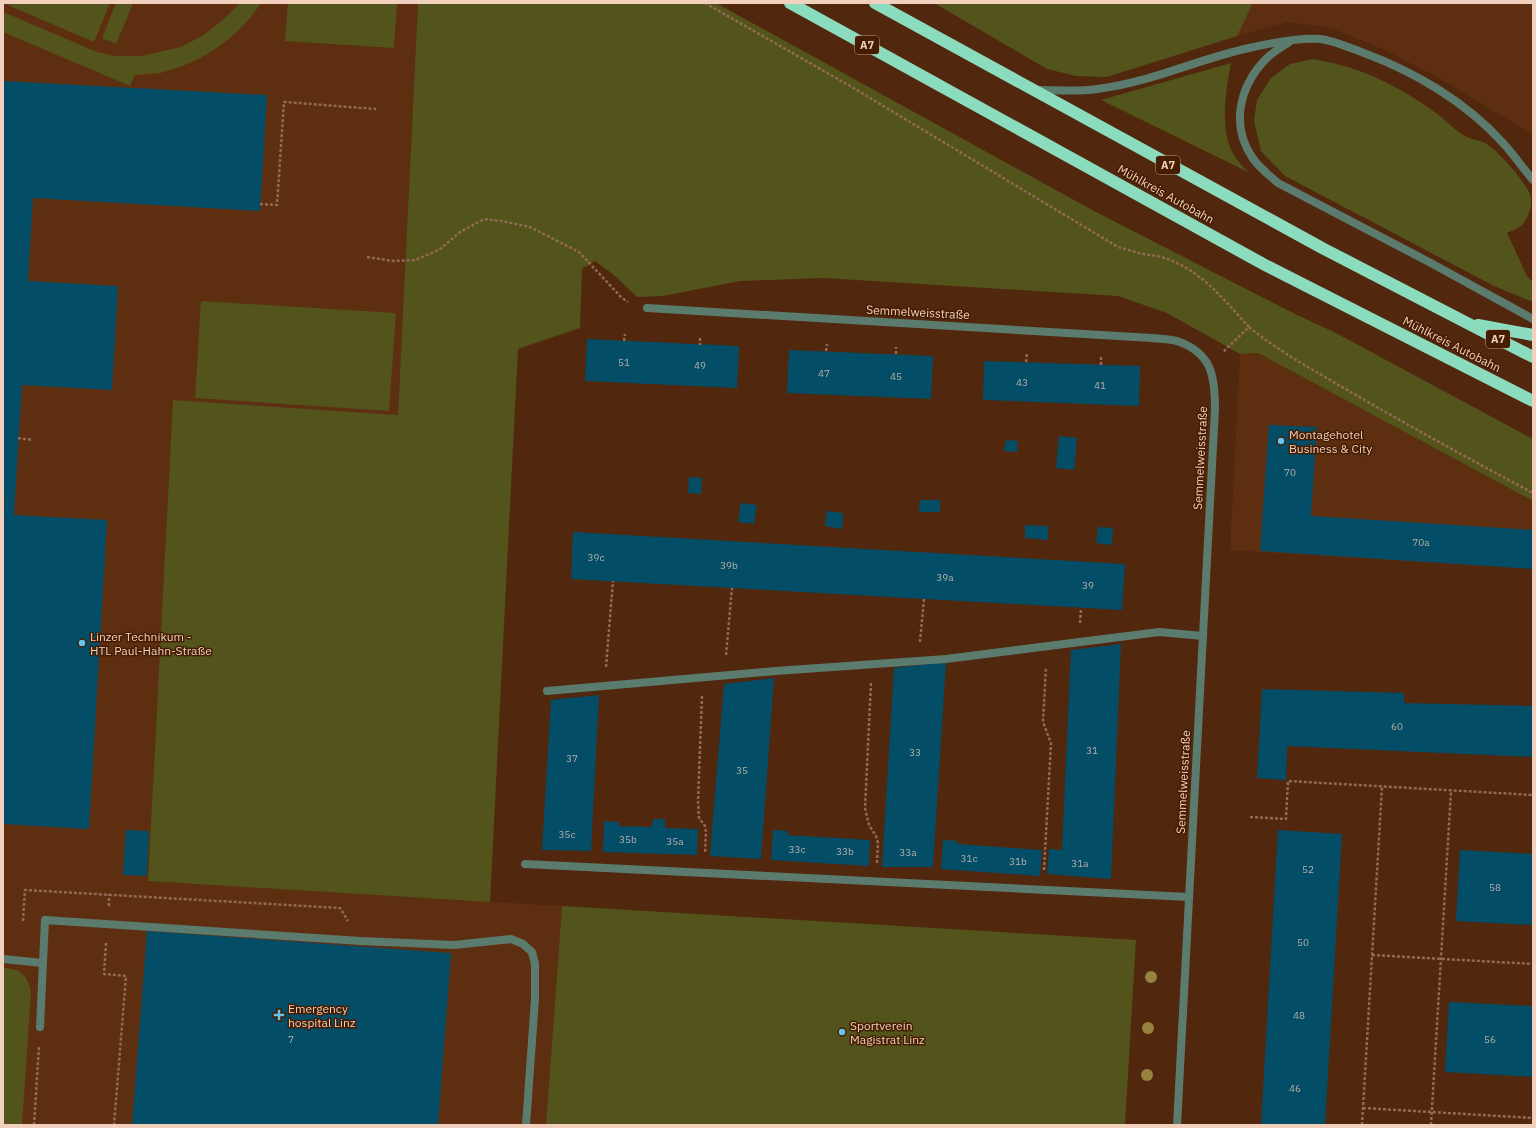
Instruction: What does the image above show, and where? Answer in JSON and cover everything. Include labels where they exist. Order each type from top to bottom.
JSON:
[{"type":"highway","name":"Mühlkreis Autobahn","points":[[790,3],[1265,265],[1533,401]]},
{"type":"highway","name":"Mühlkreis Autobahn","points":[[875,3],[1317,246],[1533,357]]},
{"type":"highway","points":[[1463,322],[1533,335]]},
{"type":"street","points":[[1031,90],[1078,91],[1098,89],[1126,84],[1248,48],[1309,38],[1323,39],[1382,60],[1450,97],[1473,114],[1502,142],[1533,180]]},
{"type":"street","points":[[1292,41],[1275,51],[1264,61],[1248,83],[1242,98],[1240,114],[1241,129],[1252,156],[1261,168],[1278,183],[1429,262],[1533,319]]},
{"type":"street","name":"Semmelweisstraße","points":[[647,308],[1152,338],[1176,341],[1196,351],[1209,365],[1215,386],[1215,409],[1177,1125]]},
{"type":"street","points":[[547,691],[702,677],[946,659],[1159,632],[1203,636]]},
{"type":"street","points":[[525,864],[1188,897]]},
{"type":"street","points":[[40,1027],[45,920],[454,945],[511,939],[523,944],[532,952],[535,964],[535,998],[526,1125]]},
{"type":"street","points":[[3,959],[43,963]]},
{"type":"path","points":[[705,3],[850,86],[1118,247],[1160,257],[1183,265],[1204,279],[1221,294],[1249,327],[1298,362],[1464,457],[1533,493]]},
{"type":"path","points":[[260,204],[277,205],[284,102],[376,109]]},
{"type":"path","points":[[367,257],[394,261],[415,260],[439,250],[460,232],[484,219],[502,221],[530,227],[579,252],[621,297],[635,306],[647,308]]},
{"type":"path","points":[[1209,365],[1249,327]]},
{"type":"path","points":[[624,341],[625,334]]},
{"type":"path","points":[[700,338],[700,345]]},
{"type":"path","points":[[826,351],[827,344]]},
{"type":"path","points":[[896,347],[896,354]]},
{"type":"path","points":[[1026,362],[1027,353]]},
{"type":"path","points":[[1101,357],[1101,365]]},
{"type":"path","points":[[18,438],[34,440]]},
{"type":"path","points":[[604,686],[613,582]]},
{"type":"path","points":[[725,676],[732,588]]},
{"type":"path","points":[[919,661],[924,599]]},
{"type":"path","points":[[1043,890],[1051,743],[1043,722],[1047,646]]},
{"type":"path","points":[[872,664],[865,808],[869,825],[878,843],[876,882]]},
{"type":"path","points":[[702,677],[698,801],[699,818],[705,826],[706,832],[703,873]]},
{"type":"path","points":[[1250,817],[1286,819],[1288,781],[1533,796]]},
{"type":"path","points":[[1362,1125],[1382,787]]},
{"type":"path","points":[[1431,1125],[1451,791]]},
{"type":"path","points":[[25,890],[340,908],[361,940]]},
{"type":"path","points":[[109,894],[109,901]]},
{"type":"path","points":[[106,948],[104,974],[126,976],[114,1125]]},
{"type":"path","points":[[1372,955],[1533,964]]},
{"type":"path","points":[[34,1125],[40,1027]]},
{"type":"path","points":[[1363,1108],[1533,1118]]},
{"type":"shaded area","name":"Linzer Technikum - HTL Paul-Hahn-Straße","points":[[3,3],[418,3],[398,415],[173,401],[148,881],[562,906],[546,1125],[3,1125]]},
{"type":"shaded area","points":[[3,3],[110,3],[94,42]]},
{"type":"shaded area","points":[[116,3],[133,4],[116,44],[102,38]]},
{"type":"shaded area","points":[[240,3],[261,3],[241,28],[217,48],[190,63],[175,69],[160,73],[135,75],[130,86],[3,32],[3,12],[97,52],[116,56],[141,56],[181,47],[202,36],[223,20]]},
{"type":"shaded area","points":[[288,3],[397,3],[394,48],[285,41]]},
{"type":"shaded area","points":[[418,3],[716,3],[1094,211],[1295,314],[1334,332],[1533,439],[1533,501],[1258,353],[1240,354],[1167,313],[1118,296],[824,278],[740,281],[663,296],[637,297],[614,275],[595,261],[582,269],[580,328],[518,349],[490,902],[148,881],[173,400],[398,415]]},
{"type":"shaded area","points":[[934,3],[1253,3],[1237,36],[1107,77],[1076,76],[1047,69]]},
{"type":"shaded area","points":[[1253,3],[1533,3],[1533,135],[1441,79],[1385,50],[1331,28],[1288,22],[1237,36]]},
{"type":"shaded area","points":[[1312,59],[1346,66],[1392,85],[1422,103],[1461,134],[1487,144],[1520,177],[1531,198],[1530,209],[1526,220],[1519,227],[1507,233],[1527,276],[1533,282],[1533,302],[1494,286],[1285,176],[1261,151],[1254,121],[1257,100],[1271,78],[1290,64]]},
{"type":"shaded area","points":[[1231,63],[1225,110],[1226,134],[1234,155],[1248,172],[1101,100]]},
{"type":"shaded area","points":[[201,301],[396,313],[389,411],[195,398]]},
{"type":"shaded area","points":[[1258,353],[1533,501],[1533,569],[1230,550],[1240,354]]},
{"type":"shaded area","name":"Sportverein Magistrat Linz","points":[[562,906],[1136,940],[1125,1125],[546,1125]]},
{"type":"shaded area","points":[[3,968],[14,970],[22,974],[27,981],[31,992],[22,1125],[3,1125]]},
{"type":"building","points":[[3,81],[267,95],[260,211],[33,198],[28,281],[118,286],[112,390],[22,385],[14,515],[107,520],[89,829],[3,824]]},
{"type":"building","points":[[587,339],[739,346],[737,388],[585,381]]},
{"type":"building","points":[[789,350],[933,356],[931,399],[787,393]]},
{"type":"building","points":[[984,361],[1140,366],[1139,406],[983,400]]},
{"type":"building","points":[[1269,425],[1317,427],[1311,516],[1533,530],[1533,569],[1260,551]]},
{"type":"building","points":[[1059,436],[1077,438],[1074,470],[1056,468]]},
{"type":"building","points":[[1006,440],[1018,441],[1017,452],[1004,451]]},
{"type":"building","points":[[689,477],[702,478],[701,494],[688,493]]},
{"type":"building","points":[[920,500],[940,500],[940,512],[919,512]]},
{"type":"building","points":[[741,503],[757,505],[754,524],[738,522]]},
{"type":"building","points":[[827,511],[843,513],[842,529],[825,526]]},
{"type":"building","points":[[1025,525],[1048,526],[1048,540],[1025,538]]},
{"type":"building","points":[[1098,527],[1113,528],[1112,545],[1096,543]]},
{"type":"building","points":[[573,532],[1125,564],[1122,610],[571,579]]},
{"type":"building","points":[[1121,644],[1111,879],[1047,874],[1049,849],[1062,850],[1071,650]]},
{"type":"building","points":[[946,662],[933,867],[882,867],[894,668]]},
{"type":"building","points":[[774,678],[761,859],[710,856],[724,684]]},
{"type":"building","points":[[1262,689],[1404,693],[1404,703],[1533,706],[1533,757],[1287,746],[1286,780],[1257,778]]},
{"type":"building","points":[[599,695],[591,851],[542,850],[551,700]]},
{"type":"building","points":[[653,819],[665,819],[665,828],[698,829],[697,855],[603,852],[604,821],[619,822],[619,826],[652,827]]},
{"type":"building","points":[[126,830],[149,831],[147,876],[123,875]]},
{"type":"building","points":[[773,830],[788,831],[787,835],[870,840],[869,866],[771,860]]},
{"type":"building","points":[[1278,830],[1342,834],[1325,1125],[1261,1125]]},
{"type":"building","points":[[943,840],[958,841],[957,844],[1042,850],[1040,876],[941,869]]},
{"type":"building","points":[[1460,850],[1533,854],[1533,925],[1456,921]]},
{"type":"building","points":[[147,931],[451,953],[438,1125],[132,1125]]},
{"type":"building","points":[[1449,1002],[1533,1006],[1533,1077],[1445,1072]]},
{"type":"place","name":"Montagehotel Business & City","points":[[1281,441]]},
{"type":"place","name":"Linzer Technikum - HTL Paul-Hahn-Straße","points":[[82,643]]},
{"type":"place","name":"Emergency hospital Linz","points":[[279,1015]]},
{"type":"place","name":"Sportverein Magistrat Linz","points":[[842,1032]]}]
